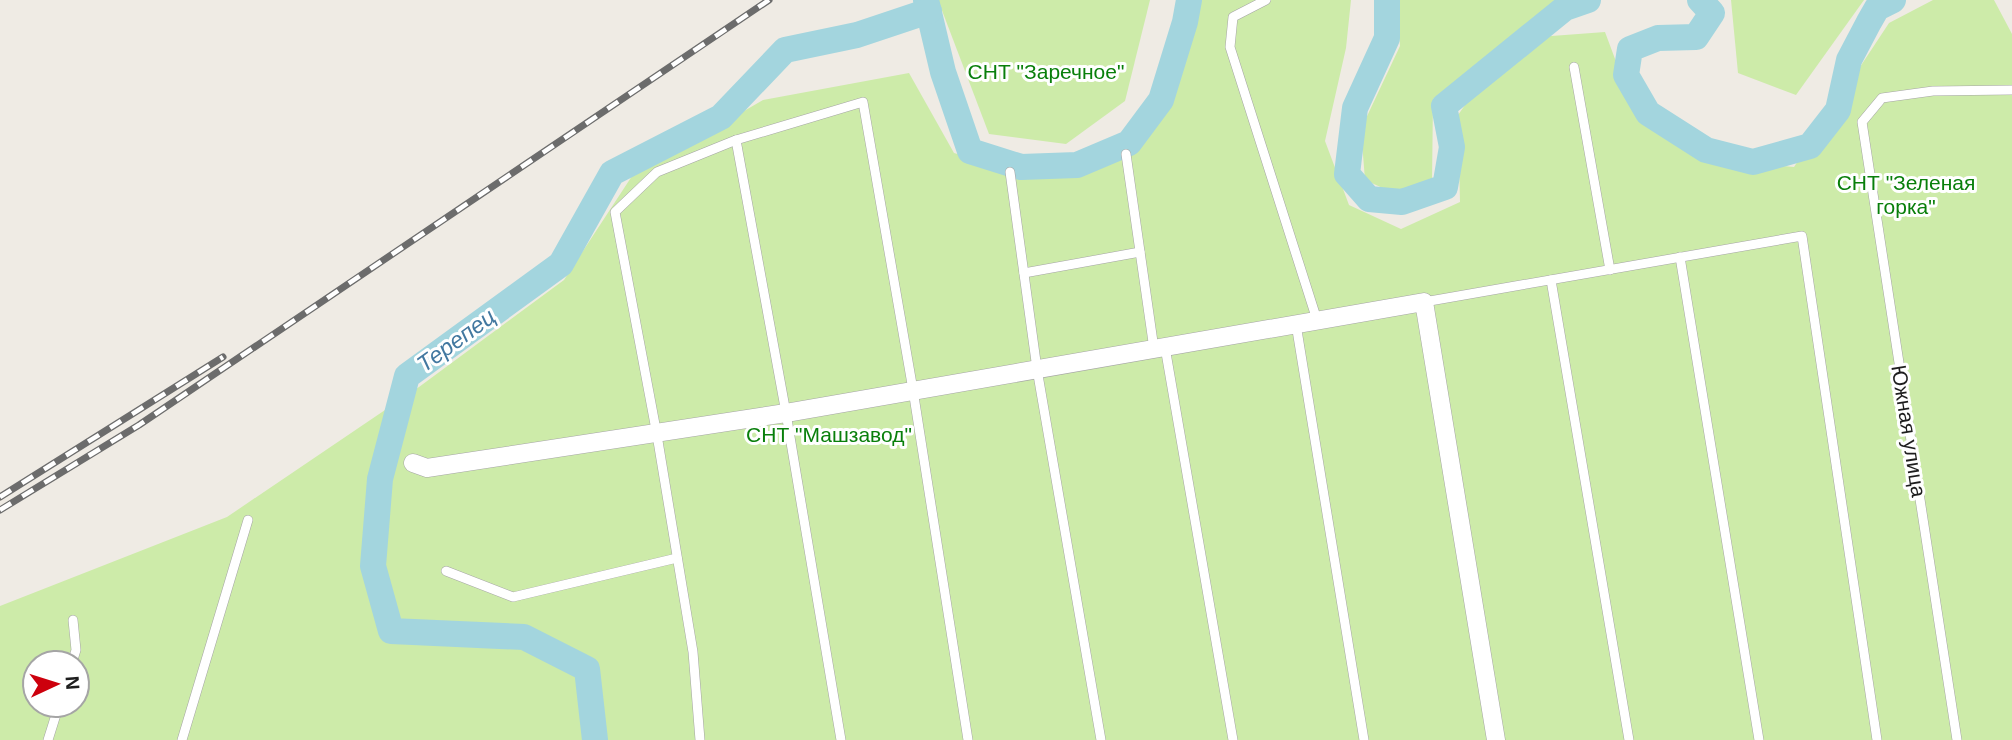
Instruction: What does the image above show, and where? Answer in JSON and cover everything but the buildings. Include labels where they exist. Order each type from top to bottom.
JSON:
[{"type":"street","points":[[413,463],[427,468],[657,435],[1424,302],[1496,740]]},
{"type":"lane","points":[[1266,0],[1233,17],[1230,47],[1317,320]]},
{"type":"lane","points":[[1574,67],[1610,270]]},
{"type":"lane","name":"Южная улица","points":[[1957,740],[1863,122],[1882,98],[1933,91],[2012,90]]},
{"type":"lane","points":[[700,740],[692,652],[677,558],[615,212],[657,172],[736,140],[863,102],[913,390],[968,740]]},
{"type":"lane","points":[[736,140],[786,413],[841,740]]},
{"type":"lane","points":[[1126,155],[1140,252],[1233,740]]},
{"type":"lane","points":[[1010,172],[1037,369],[1101,740]]},
{"type":"lane","points":[[1424,302],[1802,236],[1877,740]]},
{"type":"lane","points":[[1024,273],[1140,252]]},
{"type":"lane","points":[[1680,257],[1759,740]]},
{"type":"lane","points":[[1552,280],[1629,740]]},
{"type":"lane","points":[[1296,324],[1364,740]]},
{"type":"lane","points":[[182,740],[248,520]]},
{"type":"lane","points":[[446,571],[513,597],[677,558]]},
{"type":"lane","points":[[73,620],[76,649]]},
{"type":"lane","points":[[48,740],[55,719]]},
{"type":"green space","name":"СНТ \"Заречное\"","points":[[938,0],[1150,0],[1125,101],[1066,144],[989,134]]},
{"type":"green space","name":"СНТ \"Машзавод\"","points":[[1197,0],[1351,0],[1346,48],[1325,141],[1349,205],[1401,229],[1460,202],[1458,115],[1477,88],[1538,37],[1605,32],[1637,118],[1716,160],[1794,167],[1889,23],[1933,0],[1994,0],[2012,34],[2012,740],[0,740],[0,606],[227,517],[419,387],[564,280],[632,176],[763,100],[909,73],[954,153],[1015,170],[1077,176],[1118,158],[1168,102]]},
{"type":"green space","points":[[1397,0],[1557,0],[1433,99],[1432,183],[1398,195],[1365,180],[1361,129],[1400,46]]},
{"type":"green space","points":[[1731,0],[1864,0],[1796,95],[1738,73]]},
{"type":"waterway","points":[[926,0],[943,72],[970,151],[1021,167],[1077,165],[1129,143],[1161,100],[1189,0]]},
{"type":"waterway","points":[[1387,0],[1387,38],[1355,108],[1347,174],[1369,199],[1402,202],[1445,187],[1452,147],[1444,106],[1565,8],[1588,0]]},
{"type":"waterway","points":[[1700,0],[1712,13],[1696,37],[1658,38],[1630,49],[1626,75],[1648,113],[1706,150],[1753,162],[1810,146],[1838,110],[1849,60],[1869,22],[1877,8],[1893,0]]},
{"type":"waterway","name":"Терепец","points":[[595,740],[587,669],[524,637],[391,631],[373,566],[380,479],[407,376],[561,264],[612,173],[721,117],[785,50],[857,35],[929,11]]},
{"type":"railway","points":[[0,510],[139,425],[769,0]]},
{"type":"railway","points":[[0,497],[223,357]]},
{"type":"park label","name":"СНТ \"Зеленая горка\"","points":[[1906,194]]}]
